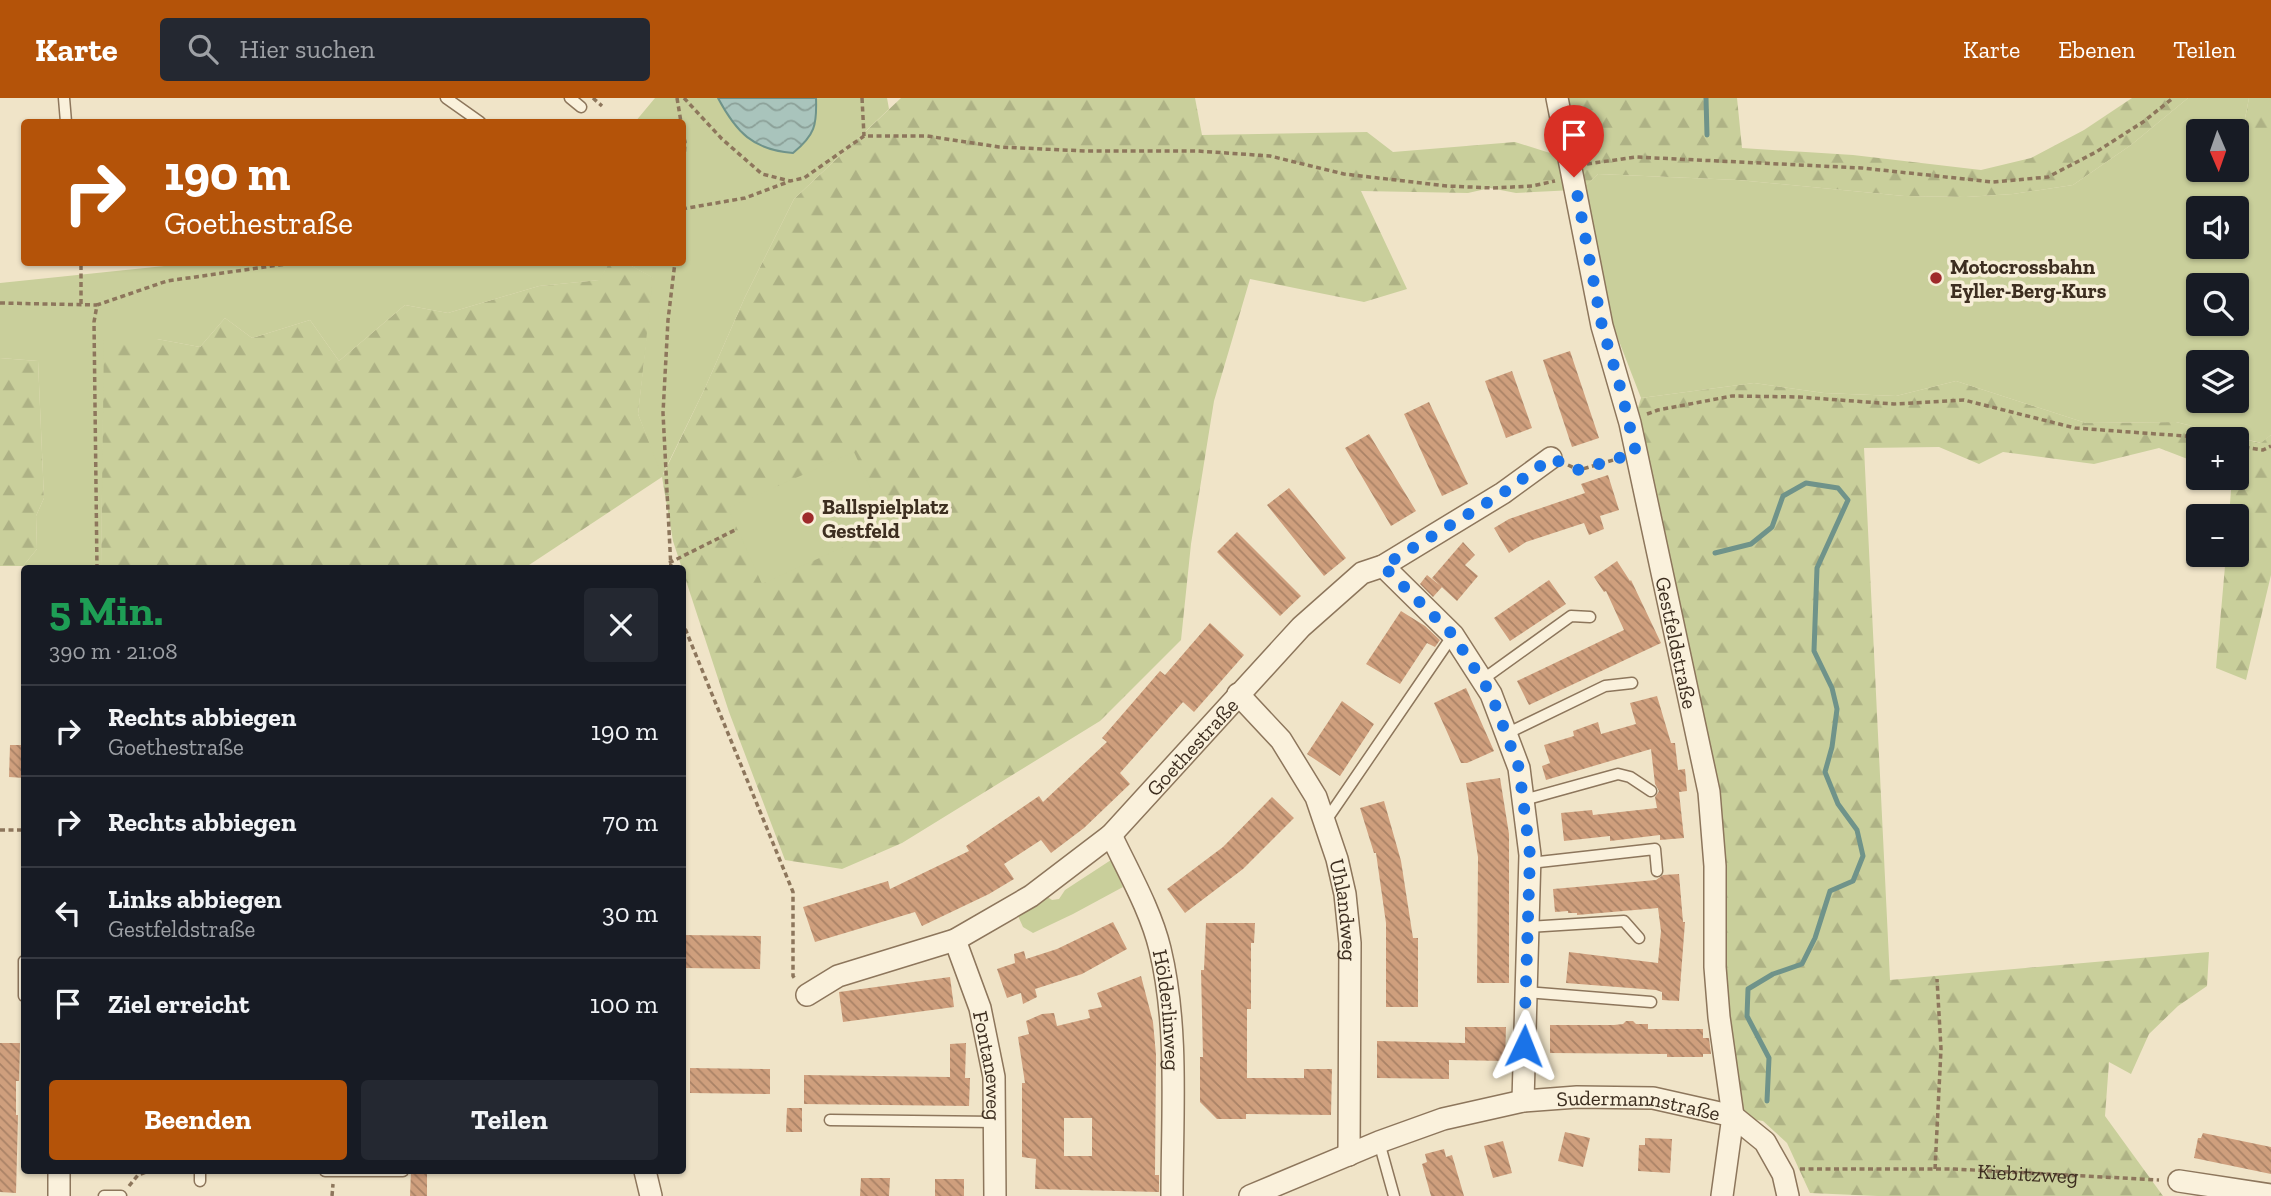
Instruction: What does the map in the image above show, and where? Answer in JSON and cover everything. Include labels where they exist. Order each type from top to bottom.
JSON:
[{"type":"street","name":"Gestfeldstraße","points":[[1557,98],[1602,326],[1630,423],[1709,792],[1715,866],[1715,967],[1732,1115],[1722,1196]]},
{"type":"street","name":"Goethestraße","points":[[807,995],[838,976],[955,940],[1031,896],[1111,835],[1301,627],[1362,573],[1383,566],[1503,493],[1551,458]]},
{"type":"street","points":[[1383,566],[1453,635],[1491,694],[1519,768],[1530,863],[1523,1101]]},
{"type":"street","name":"Uhlandweg","points":[[1238,694],[1282,740],[1316,797],[1345,894],[1350,943],[1349,1155]]},
{"type":"street","name":"Hölderlinweg","points":[[1111,835],[1136,886],[1160,947],[1171,1041],[1172,1196]]},
{"type":"street","name":"Fontaneweg","points":[[955,940],[980,1008],[994,1077],[995,1196]]},
{"type":"street","name":"Sudermannstraße","points":[[1250,1196],[1443,1119],[1523,1101],[1577,1097],[1653,1098],[1732,1115],[1765,1142],[1783,1174],[1788,1196]]},
{"type":"street","points":[[58,1196],[59,1174]]},
{"type":"street","points":[[646,1174],[651,1196]]},
{"type":"street","points":[[2179,1181],[2271,1195]]},
{"type":"lane","points":[[64,98],[66,119]]},
{"type":"lane","points":[[446,98],[476,119]]},
{"type":"lane","points":[[570,98],[581,107]]},
{"type":"lane","points":[[1482,680],[1571,615],[1590,617]]},
{"type":"lane","points":[[1325,822],[1453,635]]},
{"type":"lane","points":[[1506,734],[1605,686],[1632,683]]},
{"type":"lane","points":[[1524,800],[1618,774],[1630,777],[1651,791]]},
{"type":"lane","points":[[1530,863],[1655,849],[1657,871]]},
{"type":"lane","points":[[1528,927],[1624,921],[1639,938]]},
{"type":"lane","points":[[1526,992],[1651,1002]]},
{"type":"lane","points":[[830,1120],[994,1122]]},
{"type":"lane","points":[[1379,1143],[1394,1196]]},
{"type":"lane","points":[[104,1196],[121,1196]]},
{"type":"path","points":[[593,98],[603,106]]},
{"type":"path","points":[[677,98],[680,119]]},
{"type":"path","points":[[684,98],[722,139],[762,174],[790,181]]},
{"type":"path","points":[[862,98],[864,136]]},
{"type":"path","points":[[686,208],[745,198],[804,178],[864,136],[927,136],[1012,148],[1270,156],[1344,174],[1447,186],[1493,188],[1532,186],[1572,172],[1636,157],[1862,168],[1993,182],[2048,177],[2096,152],[2143,122],[2173,98]]},
{"type":"path","points":[[80,304],[81,266]]},
{"type":"path","points":[[0,303],[97,305],[167,281],[272,266]]},
{"type":"path","points":[[674,266],[663,413],[669,563],[737,529]]},
{"type":"path","points":[[97,305],[94,322],[97,565]]},
{"type":"path","points":[[1630,423],[1658,410],[1732,396],[1799,397],[1894,404],[1964,400],[2075,428],[2186,437]]},
{"type":"path","points":[[2249,448],[2263,450],[2271,446]]},
{"type":"path","points":[[1551,458],[1579,470],[1636,453]]},
{"type":"path","points":[[686,631],[793,892],[793,976],[807,995]]},
{"type":"path","points":[[0,830],[21,830]]},
{"type":"path","points":[[1935,1169],[1941,1049],[1937,979]]},
{"type":"path","name":"Kiebitzweg","points":[[1783,1174],[1802,1169],[1935,1169],[2179,1181]]},
{"type":"path","points":[[121,1196],[141,1174]]},
{"type":"green space","points":[[655,98],[887,98],[889,109],[794,199],[662,476],[638,414],[653,278],[631,266],[686,266],[686,119],[638,119]]},
{"type":"green space","points":[[901,98],[1195,98],[1202,135],[1367,132],[1393,152],[1515,142],[1569,159],[1557,98],[1737,98],[1742,148],[1853,155],[1981,170],[2031,158],[2084,130],[2132,98],[2188,98],[2131,145],[2073,185],[2013,194],[1966,197],[1904,196],[1738,180],[1598,174],[1582,189],[1574,190],[1516,193],[1490,188],[1468,193],[1361,191],[1407,289],[1364,302],[1250,279],[1214,401],[1191,544],[1181,640],[1100,721],[902,843],[842,869],[785,860],[729,712],[686,581],[686,565],[681,565],[673,541],[662,477],[529,565],[101,565],[103,339],[157,339],[200,347],[225,318],[252,338],[310,320],[339,361],[405,305],[448,313],[539,286],[599,280],[607,266],[632,266],[654,278],[638,414],[663,475],[745,297],[794,199]]},
{"type":"green space","name":"Motocrossbahn Eyller-Berg-Kurs","points":[[2188,98],[2249,98],[2245,119],[2186,119],[2186,182],[2249,182],[2249,149],[2271,149],[2271,435],[2261,443],[2249,440],[2249,427],[2196,427],[2176,422],[2086,423],[1956,381],[1896,396],[1824,393],[1754,383],[1641,398],[1612,323],[1582,189],[1598,174],[1738,180],[1904,196],[1966,197],[2013,194],[2073,185],[2131,145]]},
{"type":"green space","points":[[2249,98],[2271,98],[2271,149],[2249,149],[2249,119],[2245,119]]},
{"type":"green space","points":[[164,266],[607,266],[600,280],[539,286],[448,313],[405,305],[339,361],[310,320],[252,338],[225,318],[200,347],[157,339],[104,339],[101,565],[24,565],[37,549],[36,516],[44,498],[38,361],[0,358],[0,283]]},
{"type":"green space","points":[[0,358],[38,361],[44,498],[36,516],[37,549],[24,565],[0,566]]},
{"type":"green space","points":[[1956,381],[2086,423],[2176,422],[2196,427],[2186,427],[2186,458],[2159,448],[2094,464],[2003,452],[1979,464],[1939,447],[1864,448],[1890,980],[2209,952],[2207,986],[2178,1006],[2149,1034],[2131,1074],[2109,1062],[2105,1116],[2163,1196],[1878,1196],[1810,1193],[1787,1143],[1763,1121],[1733,1116],[1715,866],[1667,590],[1648,453],[1632,427],[1641,398],[1754,383],[1824,393],[1896,396]]},
{"type":"green space","points":[[2271,435],[2271,575],[2246,680],[2216,668],[2225,567],[2249,567],[2249,504],[2230,504],[2231,490],[2249,490],[2249,440],[2260,443]]},
{"type":"green space","name":"Ballspielplatz Gestfeld","points":[[854,452],[888,527],[762,584],[728,508]]},
{"type":"green space","points":[[1111,860],[1123,887],[1033,933],[1023,927],[1018,916],[1046,896],[1052,900],[1059,899],[1065,890]]},
{"type":"water","points":[[718,98],[816,98],[815,123],[806,141],[793,153],[767,148],[739,130]]},
{"type":"building","points":[[1570,351],[1599,438],[1572,447],[1543,360]]},
{"type":"building","points":[[1512,371],[1532,428],[1506,438],[1485,381]]},
{"type":"building","points":[[1429,402],[1468,484],[1442,496],[1404,414]]},
{"type":"building","points":[[1369,434],[1416,511],[1391,526],[1345,448]]},
{"type":"building","points":[[1608,475],[1619,510],[1600,516],[1604,529],[1589,535],[1584,523],[1526,542],[1509,553],[1494,528],[1509,519],[1585,493],[1581,484]]},
{"type":"building","points":[[1289,488],[1346,558],[1324,576],[1267,505]]},
{"type":"building","points":[[1237,532],[1301,596],[1280,616],[1217,552]]},
{"type":"building","points":[[1463,542],[1475,555],[1465,565],[1478,576],[1457,601],[1432,578]]},
{"type":"building","points":[[1617,561],[1631,580],[1661,643],[1529,705],[1517,681],[1624,630],[1606,591],[1604,592],[1594,577]]},
{"type":"building","points":[[1427,575],[1442,587],[1433,597],[1420,584]]},
{"type":"building","points":[[1549,580],[1566,604],[1510,641],[1494,618]]},
{"type":"building","points":[[1401,611],[1425,626],[1440,640],[1435,647],[1427,643],[1400,684],[1366,664]]},
{"type":"building","points":[[1210,623],[1244,655],[1194,712],[1183,702],[1120,773],[1130,784],[1084,828],[1051,853],[1041,840],[1004,864],[1014,879],[922,926],[915,912],[815,942],[803,907],[888,881],[890,889],[969,851],[966,846],[1039,796],[1043,802],[1107,742],[1102,738],[1160,671],[1165,675]]},
{"type":"building","points":[[1466,688],[1494,751],[1461,763],[1434,703]]},
{"type":"building","points":[[1657,696],[1671,743],[1675,743],[1678,770],[1685,769],[1687,791],[1679,792],[1684,838],[1660,840],[1660,835],[1610,841],[1610,836],[1564,841],[1561,813],[1592,810],[1593,815],[1657,808],[1655,797],[1659,791],[1655,784],[1651,749],[1546,780],[1542,766],[1550,763],[1544,745],[1574,736],[1573,731],[1598,722],[1601,734],[1636,724],[1630,703]]},
{"type":"building","points":[[1342,701],[1374,724],[1340,776],[1307,754]]},
{"type":"building","points":[[10,745],[21,745],[21,778],[9,777]]},
{"type":"building","points":[[1500,778],[1509,834],[1509,983],[1477,983],[1478,857],[1466,783]]},
{"type":"building","points":[[1272,797],[1294,818],[1243,869],[1185,913],[1167,889],[1223,847]]},
{"type":"building","points":[[1384,801],[1401,861],[1413,938],[1418,938],[1418,1007],[1386,1007],[1386,923],[1376,853],[1360,808]]},
{"type":"building","points":[[1679,874],[1685,922],[1679,1001],[1662,1000],[1662,992],[1656,990],[1566,983],[1569,952],[1658,963],[1661,931],[1658,908],[1577,915],[1568,911],[1555,912],[1553,889],[1656,880],[1663,875]]},
{"type":"building","points":[[1113,922],[1127,949],[1082,974],[1035,989],[1037,997],[1023,1004],[1021,993],[1007,998],[997,969],[1015,963],[1014,954],[1024,951],[1026,959],[1057,949]]},
{"type":"building","points":[[1206,923],[1255,923],[1254,943],[1251,943],[1251,1009],[1247,1009],[1247,1078],[1304,1078],[1304,1069],[1332,1069],[1331,1115],[1246,1114],[1246,1119],[1217,1119],[1200,1102],[1200,1057],[1203,1057],[1201,970],[1204,970]]},
{"type":"building","points":[[686,935],[761,936],[760,969],[686,968]]},
{"type":"building","points":[[1141,976],[1153,1022],[1156,1055],[1155,1175],[1159,1175],[1159,1192],[1035,1189],[1036,1159],[1022,1157],[1022,1083],[1025,1083],[1018,1037],[1029,1034],[1026,1021],[1042,1014],[1054,1013],[1057,1026],[1090,1018],[1088,1010],[1102,1007],[1097,993]],"holes":[[[1064,1118],[1092,1118],[1092,1156],[1064,1156]]]},
{"type":"building","points":[[950,977],[954,1007],[843,1022],[839,992]]},
{"type":"building","points":[[1626,1021],[1648,1024],[1648,1029],[1703,1029],[1703,1038],[1709,1038],[1711,1054],[1703,1054],[1703,1057],[1667,1057],[1667,1054],[1550,1053],[1550,1025],[1614,1025]]},
{"type":"building","points":[[1465,1027],[1506,1027],[1505,1061],[1449,1060],[1449,1079],[1377,1078],[1377,1041],[1465,1043]]},
{"type":"building","points":[[0,1043],[20,1043],[19,1081],[16,1081],[16,1193],[0,1192]]},
{"type":"building","points":[[966,1043],[965,1078],[970,1078],[969,1106],[804,1104],[804,1075],[950,1077],[950,1044]]},
{"type":"building","points":[[690,1068],[770,1069],[770,1094],[690,1093]]},
{"type":"building","points":[[787,1108],[802,1108],[802,1132],[786,1132]]},
{"type":"building","points":[[1565,1132],[1590,1138],[1583,1167],[1558,1161]]},
{"type":"building","points":[[2203,1133],[2271,1147],[2271,1174],[2194,1158],[2198,1138],[2201,1138]]},
{"type":"building","points":[[1645,1138],[1672,1139],[1670,1173],[1638,1171],[1639,1145],[1645,1145]]},
{"type":"building","points":[[1503,1141],[1512,1173],[1493,1178],[1484,1146]]},
{"type":"building","points":[[1444,1149],[1446,1157],[1452,1155],[1464,1196],[1431,1196],[1422,1164],[1427,1162],[1425,1154]]},
{"type":"building","points":[[411,1174],[427,1174],[427,1196],[410,1196]]},
{"type":"building","points":[[861,1178],[890,1178],[889,1196],[860,1196]]},
{"type":"building","points":[[935,1179],[964,1179],[964,1196],[935,1196]]},
{"type":"waterway","points":[[1706,98],[1707,135]]},
{"type":"waterway","points":[[1715,553],[1751,544],[1772,527],[1783,496],[1806,483],[1838,488],[1848,500],[1817,568],[1814,651],[1832,688],[1837,709],[1832,747],[1825,772],[1838,804],[1857,830],[1863,856],[1853,881],[1830,891],[1815,938],[1802,964],[1773,974],[1748,989],[1747,1016],[1769,1058],[1767,1101]]},
{"type":"place","name":"Motocrossbahn Eyller-Berg-Kurs","points":[[1936,278]]},
{"type":"place","name":"Ballspielplatz Gestfeld","points":[[808,518]]},
{"type":"route","points":[[1524,1046],[1530,855],[1519,768],[1491,694],[1453,635],[1383,566],[1503,493],[1551,458],[1579,470],[1636,453],[1602,326],[1574,190],[1574,177]]}]
